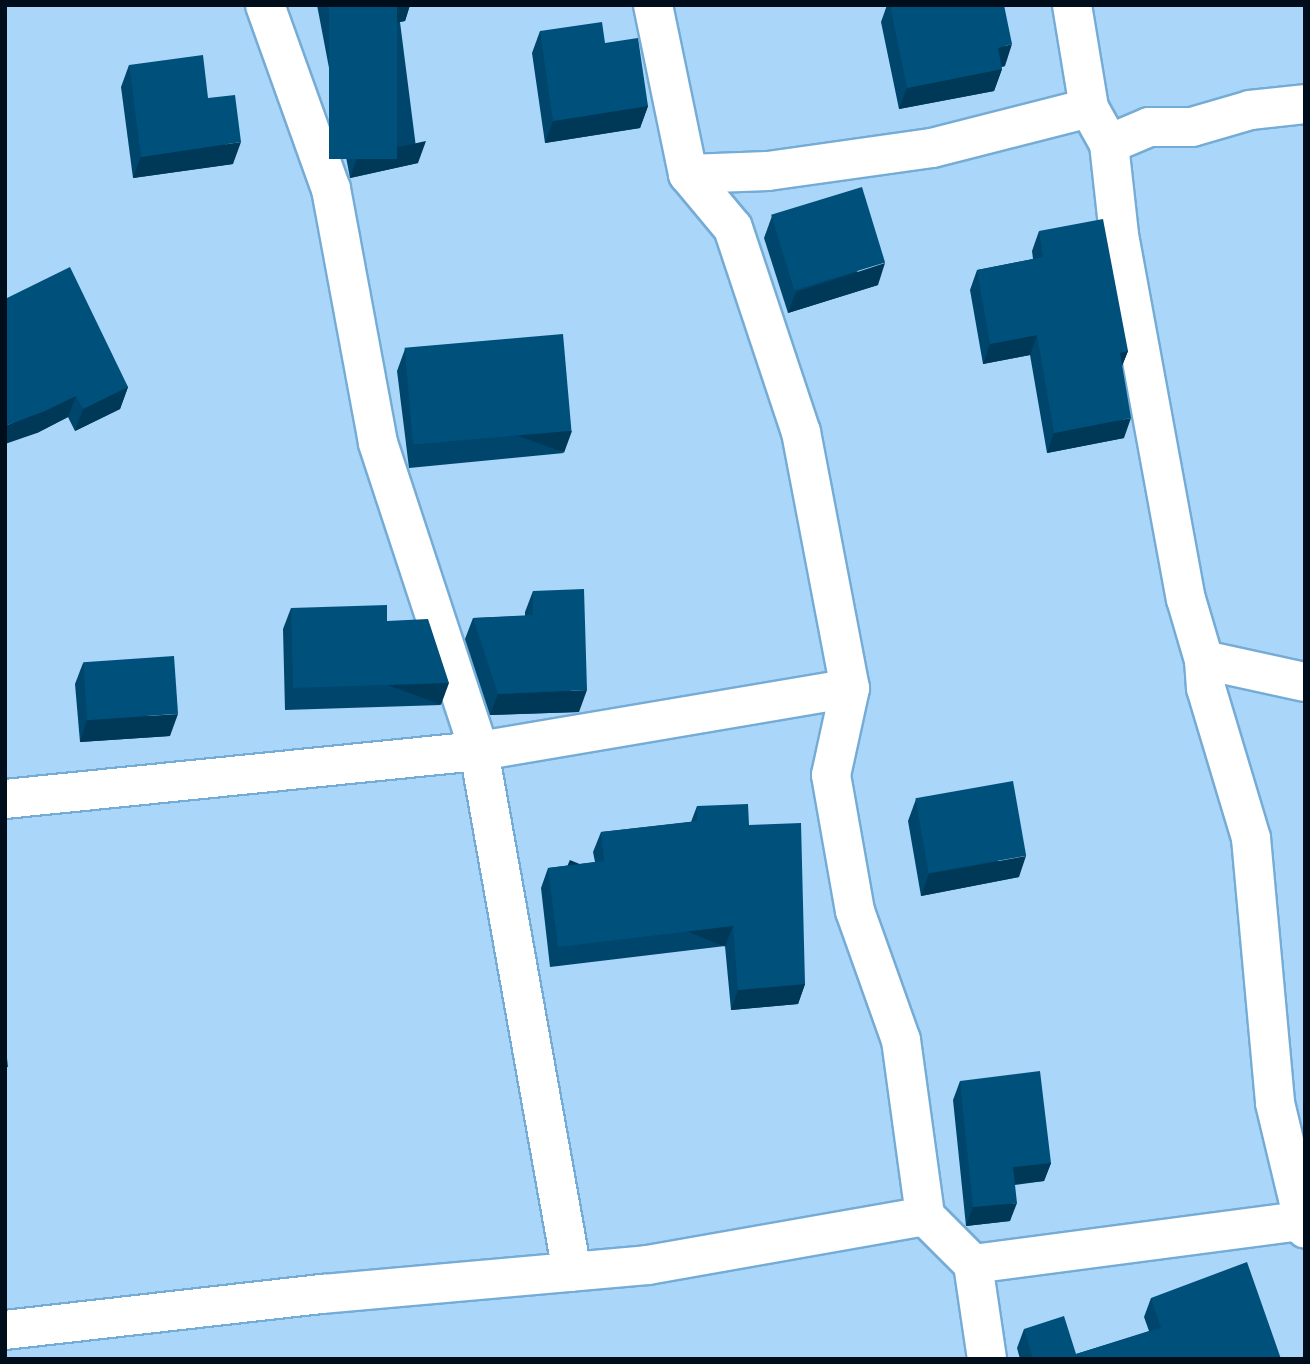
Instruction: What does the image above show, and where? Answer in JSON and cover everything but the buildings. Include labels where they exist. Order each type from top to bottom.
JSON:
[{"type":"street","points":[[265,5],[331,189],[378,443],[479,751],[572,1272]]},
{"type":"street","points":[[653,5],[688,174],[733,228],[801,432],[850,688],[831,775],[855,911],[901,1040],[925,1216],[974,1264],[987,1359]]},
{"type":"street","points":[[974,1264],[1304,1223],[1275,1103],[1251,838],[1206,688],[1204,660],[1186,599],[1119,235],[1109,144],[1089,108],[1072,5]]},
{"type":"street","points":[[1109,144],[1149,127],[1192,127],[1250,110],[1305,104]]},
{"type":"street","points":[[688,174],[768,171],[932,148],[1089,108]]},
{"type":"street","points":[[1204,660],[1305,682]]},
{"type":"street","points":[[5,799],[479,751],[850,688]]},
{"type":"street","points":[[5,1330],[323,1294],[648,1265],[925,1216]]}]
